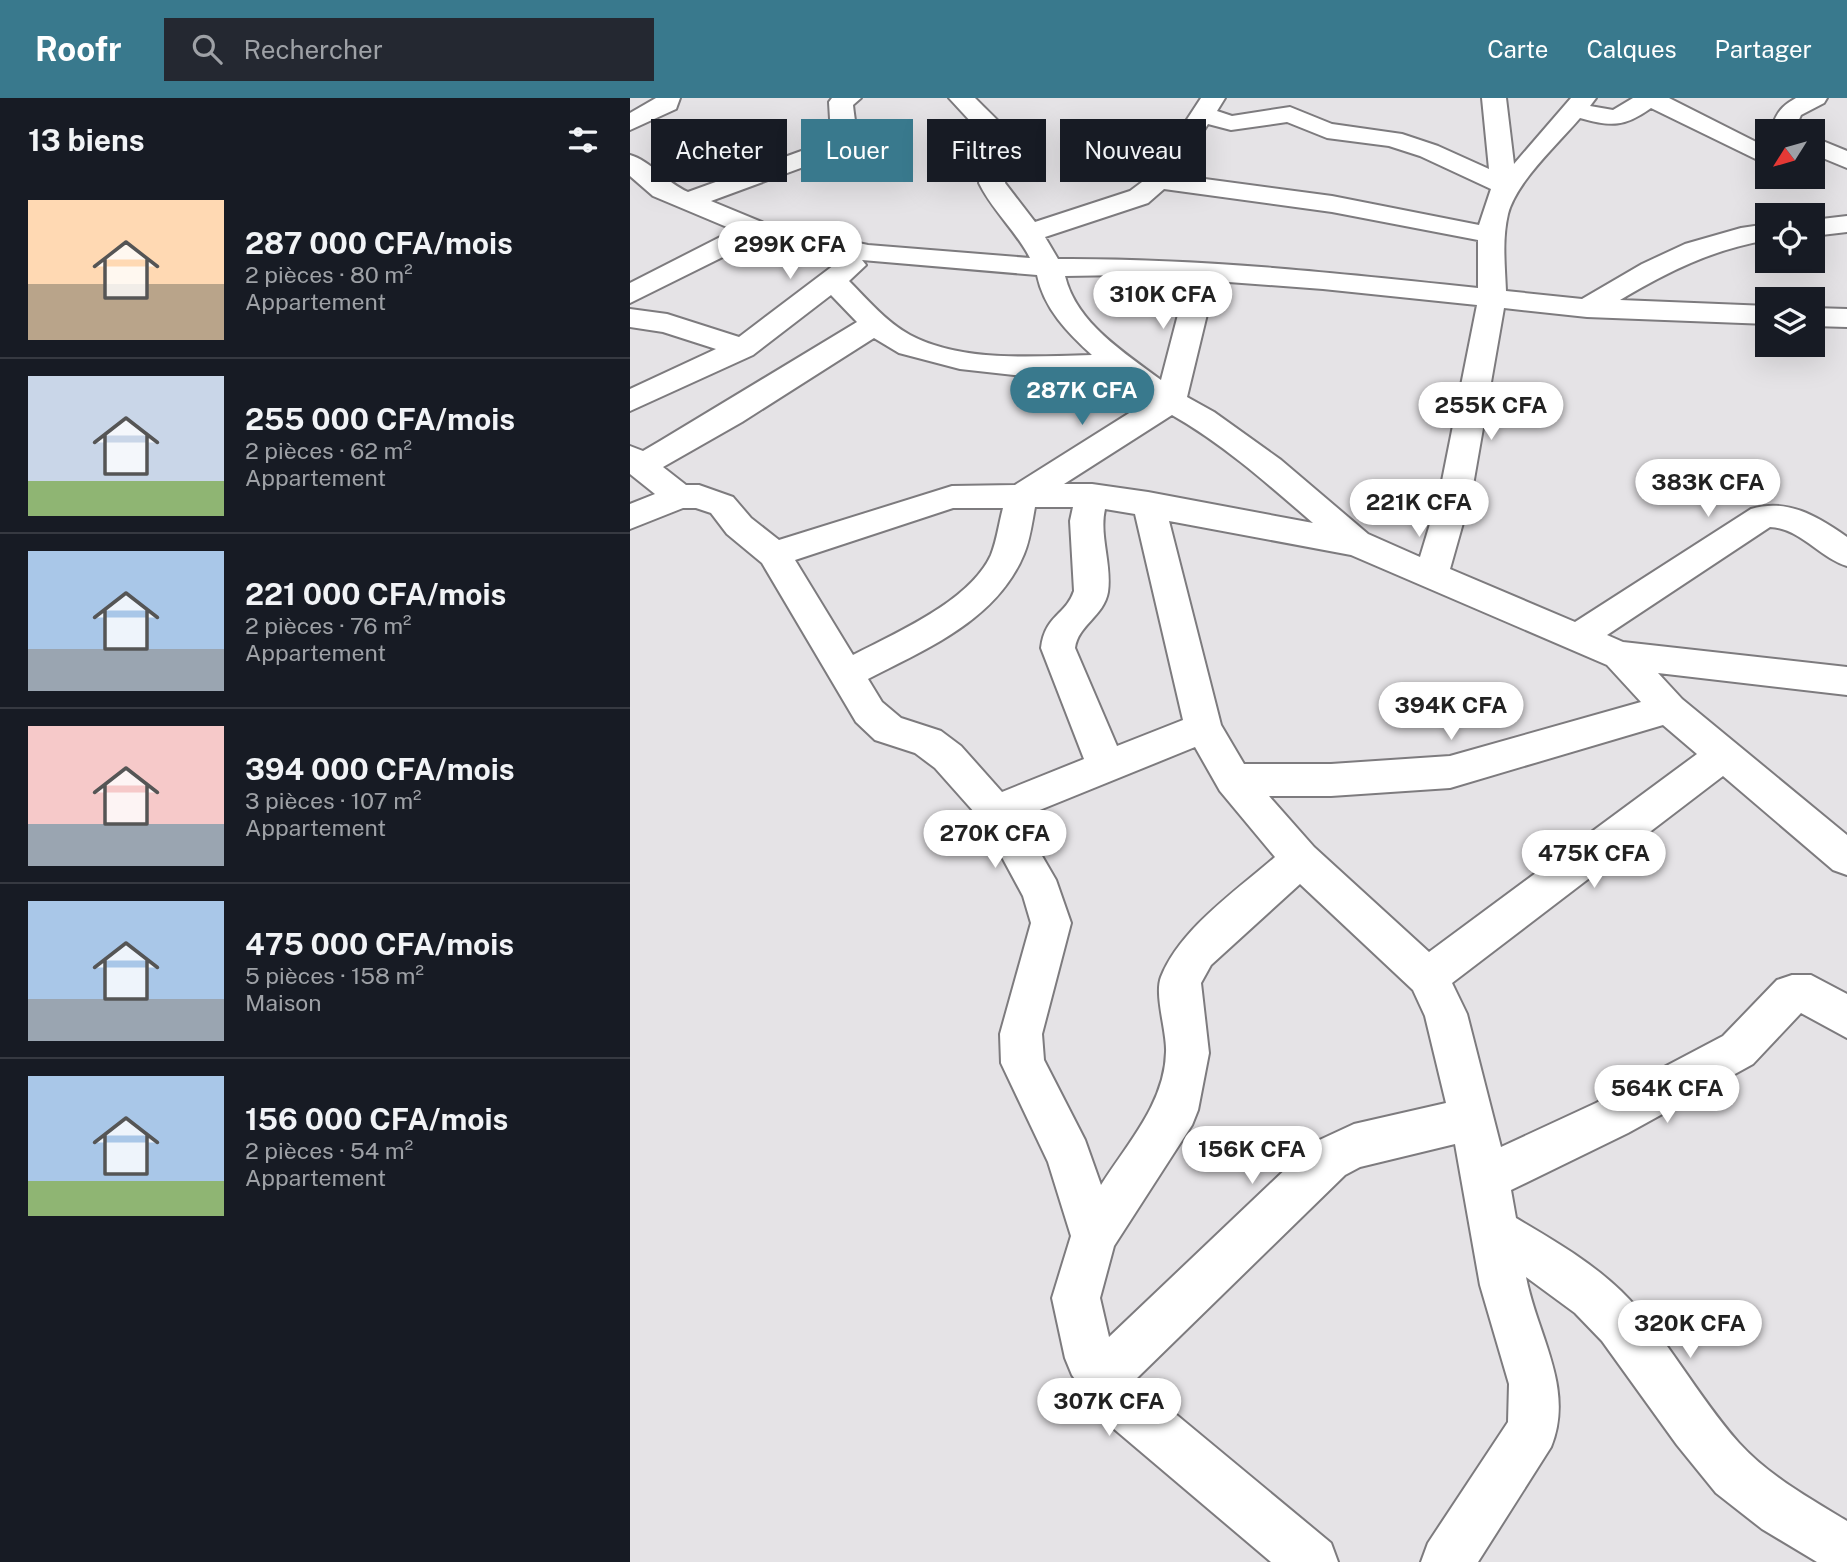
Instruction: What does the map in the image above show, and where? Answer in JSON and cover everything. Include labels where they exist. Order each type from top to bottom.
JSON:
[{"type":"street","points":[[630,123],[667,104],[668,98]]},
{"type":"street","points":[[687,201],[827,150],[844,139],[841,102],[849,98]]},
{"type":"street","points":[[961,98],[997,135],[1001,148],[992,183],[1030,233],[1048,266],[1054,290],[1075,324],[1121,365],[1171,401],[1203,419],[1270,468],[1356,543]]},
{"type":"street","points":[[1494,98],[1503,188]]},
{"type":"street","points":[[1767,98],[1789,119]]},
{"type":"street","points":[[1793,119],[1815,98]]},
{"type":"street","points":[[1432,573],[1456,491],[1492,298],[1491,235],[1494,212],[1503,188],[1580,104],[1617,117],[1625,115],[1643,101],[1654,100],[1755,151]]},
{"type":"street","points":[[1208,107],[1231,123],[1290,114],[1327,131],[1373,136],[1417,147],[1503,188]]},
{"type":"street","points":[[1825,152],[1847,160]]},
{"type":"street","points":[[630,163],[662,190],[756,230],[868,253],[1048,266],[1125,267],[1323,280],[1587,308],[1755,314]]},
{"type":"street","points":[[1030,233],[1139,197],[1158,182]]},
{"type":"street","points":[[1167,182],[1332,204],[1491,235]]},
{"type":"street","points":[[1048,266],[1103,209]]},
{"type":"street","points":[[1825,227],[1847,224]]},
{"type":"street","points":[[630,295],[756,230]]},
{"type":"street","points":[[1587,308],[1664,263],[1699,247],[1734,236],[1755,234]]},
{"type":"street","points":[[630,401],[743,348],[868,253]]},
{"type":"street","points":[[845,675],[966,606],[994,579],[1007,555],[1021,496],[1171,401],[1203,272]]},
{"type":"street","points":[[832,280],[875,324],[908,345],[979,364],[1121,365]]},
{"type":"street","points":[[1825,317],[1847,318]]},
{"type":"street","points":[[630,318],[667,323],[743,348]]},
{"type":"street","points":[[679,496],[636,461],[710,428],[875,324]]},
{"type":"street","points":[[1092,495],[1086,521],[1091,591],[1087,603],[1060,632],[1058,649],[1093,728],[1105,766]]},
{"type":"street","points":[[774,554],[952,497],[1092,495],[1148,503],[1356,543],[1432,573],[1619,655],[1847,681]]},
{"type":"street","points":[[630,517],[679,496],[699,496],[722,505],[739,526],[774,554],[869,712],[888,729],[928,742],[948,757],[996,811],[1042,892],[1051,923],[1021,1034],[1023,1063],[1069,1156],[1094,1236]]},
{"type":"street","points":[[1148,503],[1203,728],[1233,780],[1300,859],[1428,977],[1446,1014],[1469,1119],[1486,1178],[1504,1285],[1534,1384],[1533,1429],[1447,1562]]},
{"type":"street","points":[[1578,637],[1762,517],[1773,513],[1793,520],[1847,554]]},
{"type":"street","points":[[1619,655],[1668,709],[1847,858]]},
{"type":"street","points":[[1233,780],[1331,779],[1450,772],[1668,709]]},
{"type":"street","points":[[996,811],[1203,728]]},
{"type":"street","points":[[1428,977],[1723,755]]},
{"type":"street","points":[[1300,859],[1197,952],[1180,981],[1188,1053],[1176,1110],[1094,1236],[1076,1298],[1089,1358],[1125,1405],[1312,1562]]},
{"type":"street","points":[[1486,1178],[1612,1118],[1738,1050],[1792,993],[1811,994],[1847,1018]]},
{"type":"street","points":[[1102,1376],[1329,1158],[1354,1146],[1469,1119]]},
{"type":"street","points":[[1495,1232],[1540,1258],[1583,1288],[1618,1322],[1722,1462],[1768,1502],[1847,1550]]}]
